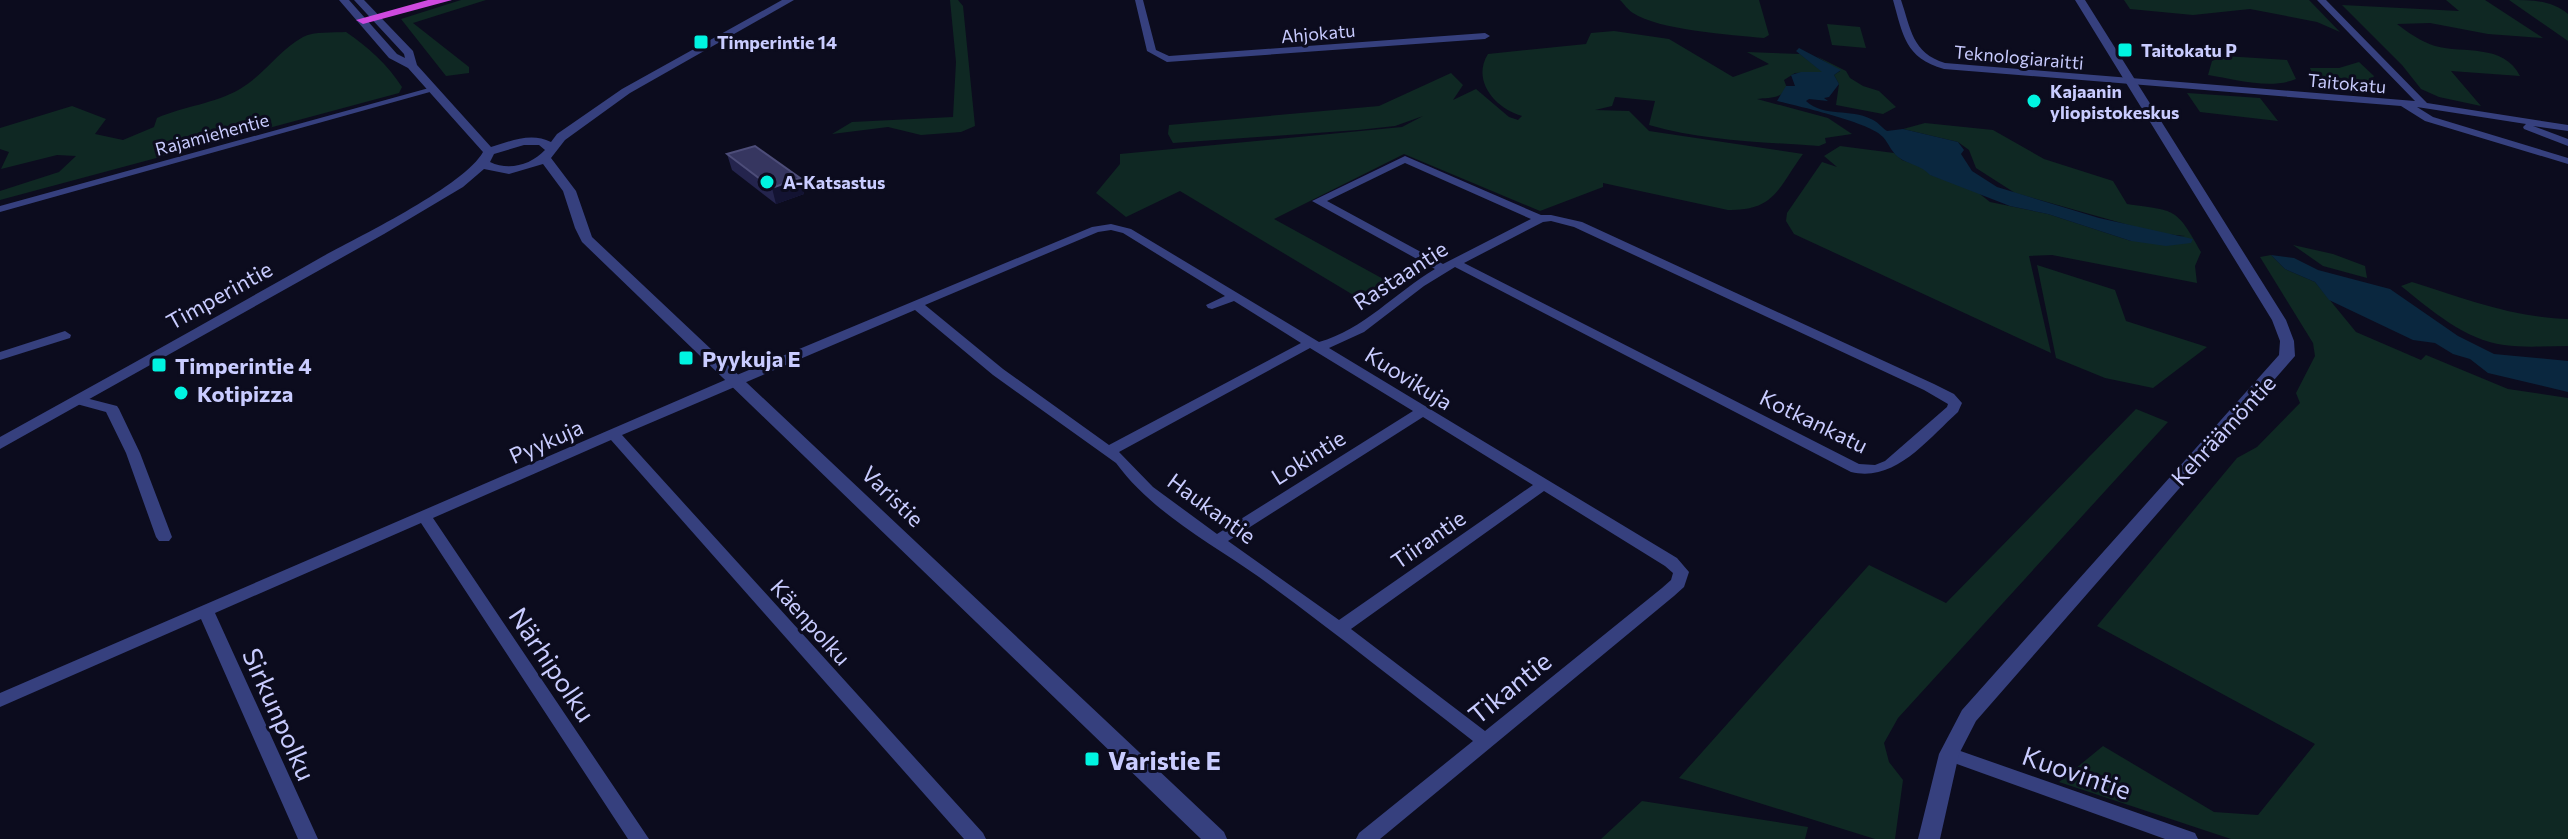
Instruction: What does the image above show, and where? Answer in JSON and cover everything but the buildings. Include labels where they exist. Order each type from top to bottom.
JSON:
[{"type":"highway","points":[[370,18],[445,0]]},
{"type":"street","points":[[344,0],[370,18]]},
{"type":"street","points":[[359,0],[393,56],[412,66],[475,135],[486,158],[508,170],[557,176]]},
{"type":"street","points":[[548,155],[561,137],[626,91],[789,0]]},
{"type":"street","name":"Ahjokatu","points":[[1139,0],[1155,55],[1184,59],[1485,36]]},
{"type":"street","name":"Teknologiaraitti","points":[[1897,0],[1914,52],[1936,65],[2131,82]]},
{"type":"street","name":"Kehräämöntie","points":[[1929,839],[1949,754],[1969,716],[2287,356],[2287,341],[2279,320],[2080,0]]},
{"type":"street","points":[[2321,0],[2424,105]]},
{"type":"street","name":"Taitokatu","points":[[2131,82],[2424,105],[2563,127]]},
{"type":"street","name":"Rajamiehentie","points":[[0,209],[432,90]]},
{"type":"street","points":[[2403,103],[2429,119],[2568,161]]},
{"type":"street","points":[[2511,120],[2568,143]]},
{"type":"street","points":[[475,135],[512,143],[534,140],[577,125]]},
{"type":"street","points":[[534,140],[548,144],[548,155]]},
{"type":"street","name":"Timperintie","points":[[459,184],[486,158],[512,143]]},
{"type":"street","name":"Timperintie","points":[[0,444],[459,184],[548,155]]},
{"type":"street","name":"Varistie","points":[[548,155],[557,176],[573,197],[576,218],[587,239],[1216,839]]},
{"type":"street","points":[[1450,266],[1318,201],[1405,159],[1545,218]]},
{"type":"street","name":"Kotkankatu","points":[[1450,266],[1865,472],[1881,470],[1890,464],[1953,409],[1955,403],[1949,397],[1929,387],[1578,224],[1545,218]]},
{"type":"street","name":"Rastaantie","points":[[1109,451],[1313,345],[1333,344],[1450,266],[1545,218]]},
{"type":"street","name":"Pyykuja","points":[[0,700],[737,380],[1096,229],[1111,227]]},
{"type":"street","name":"Kuovikuja","points":[[1111,227],[1127,231],[1541,486],[1671,562],[1681,572]]},
{"type":"street","points":[[1212,305],[1234,297]]},
{"type":"street","name":"Haukantie","points":[[918,306],[998,372],[1121,460],[1130,474],[1340,628],[1484,740]]},
{"type":"street","points":[[0,356],[65,335]]},
{"type":"street","points":[[78,400],[112,409],[133,453],[164,537]]},
{"type":"street","name":"Lokintie","points":[[1218,540],[1422,412]]},
{"type":"street","name":"Käenpolku","points":[[614,435],[976,839]]},
{"type":"street","name":"Tiirantie","points":[[1340,628],[1541,486]]},
{"type":"street","name":"Närhipolku","points":[[425,518],[639,839]]},
{"type":"street","name":"Tikantie","points":[[1366,839],[1668,592],[1678,583],[1681,572]]},
{"type":"street","name":"Sirkunpolku","points":[[206,611],[308,839]]},
{"type":"street","name":"Kuovintie","points":[[1949,754],[2188,839]]},
{"type":"green space","points":[[461,0],[486,0],[413,23],[469,67],[469,73],[446,76],[401,19]]},
{"type":"green space","points":[[950,0],[958,0],[963,6],[975,126],[961,132],[921,135],[888,127],[832,134],[852,122],[953,117],[956,62]]},
{"type":"green space","points":[[1620,0],[1759,0],[1769,35],[1764,38],[1734,35],[1660,24],[1633,13]]},
{"type":"green space","points":[[2124,0],[2309,0],[2340,32],[2317,22],[2250,9],[2193,15],[2130,9]]},
{"type":"green space","points":[[2446,0],[2485,0],[2543,38],[2488,34],[2430,23],[2397,24],[2430,44],[2493,54],[2513,66],[2520,76],[2451,71],[2481,106],[2439,97],[2421,89],[2402,65],[2342,5],[2459,11]]},
{"type":"green space","points":[[2509,0],[2541,2],[2562,9],[2568,14],[2568,41]]},
{"type":"green space","points":[[1827,24],[1860,27],[1866,48],[1832,45]]},
{"type":"green space","points":[[1614,31],[1669,39],[1733,77],[1769,64],[1747,52],[1800,54],[1823,72],[1795,73],[1784,80],[1787,88],[1781,94],[1757,99],[1828,118],[1852,134],[1825,138],[1826,143],[1819,146],[1734,140],[1649,125],[1655,101],[1615,97],[1612,106],[1595,110],[1629,111],[1649,131],[1803,154],[1781,187],[1766,202],[1728,210],[1603,183],[1603,187],[1540,211],[1404,154],[1274,219],[1396,286],[1370,305],[1180,191],[1126,217],[1096,193],[1120,164],[1120,154],[1402,127],[1423,116],[1395,126],[1358,130],[1173,143],[1168,134],[1169,125],[1379,106],[1451,73],[1463,85],[1453,100],[1476,89],[1509,117],[1518,120],[1522,116],[1503,107],[1484,84],[1482,74],[1488,54],[1586,44],[1591,33]]},
{"type":"green space","points":[[346,32],[390,71],[402,87],[399,93],[0,200],[0,191],[59,172],[76,156],[57,155],[1,169],[9,152],[0,149],[0,128],[72,106],[106,119],[95,134],[123,140],[154,127],[157,118],[240,89],[303,37]]},
{"type":"green space","points":[[1816,56],[1846,71],[1850,78],[1863,86],[1879,91],[1896,107],[1883,114],[1836,105],[1839,84],[1834,75],[1840,71]]},
{"type":"green space","points":[[2225,56],[2287,60],[2296,79],[2264,84],[2208,75],[2212,61]]},
{"type":"green space","points":[[2359,62],[2374,76],[2368,87],[2334,87],[2314,79],[2310,68],[2339,68]]},
{"type":"green space","points":[[2187,93],[2260,98],[2278,121],[2200,112]]},
{"type":"green space","points":[[1925,123],[1993,130],[2044,159],[2113,181],[2127,204],[2173,214],[2186,226],[2201,252],[2195,266],[2197,283],[2052,255],[2029,256],[2051,353],[1794,234],[1786,221],[1787,213],[1822,162],[1837,167],[1824,156],[1840,146],[1894,153],[1931,175],[1976,191],[1990,202],[2048,214],[2131,241],[2185,236],[2157,233],[2015,193],[1976,168],[1969,150],[1958,142],[1903,129]]},
{"type":"green space","points":[[2293,245],[2333,254],[2365,266],[2367,278],[2323,266]]},
{"type":"green space","points":[[2271,255],[2285,269],[2315,282],[2356,332],[2421,360],[2426,355],[2508,389],[2568,398],[2568,839],[2231,839],[2059,782],[2103,746],[2214,812],[2258,815],[2315,744],[2097,626],[2237,458],[2257,447],[2300,403],[2296,393],[2315,356],[2313,343],[2260,257]]},
{"type":"green space","points":[[2037,265],[2115,290],[2126,321],[2207,347],[2153,388],[2105,378],[2056,358]]},
{"type":"green space","points":[[2412,282],[2509,311],[2568,319],[2568,346],[2512,346],[2476,337],[2449,323],[2401,286]]},
{"type":"green space","points":[[2136,409],[2168,422],[1898,718],[1884,743],[1889,762],[1903,780],[1895,839],[1875,839],[1679,778],[1869,565],[1946,603]]},
{"type":"green space","points":[[1642,801],[1808,827],[1805,839],[1601,839]]},
{"type":"water","points":[[1799,48],[1841,70],[1834,75],[1839,84],[1829,97],[1824,98],[1828,101],[1806,101],[1813,106],[1863,116],[1887,131],[1903,129],[1958,142],[1964,150],[1961,154],[1972,171],[1997,187],[2099,218],[2193,239],[2191,243],[2166,246],[2131,241],[2048,214],[2010,206],[1930,175],[1906,162],[1898,157],[1883,137],[1865,126],[1777,101],[1786,86],[1795,86],[1791,75],[1822,72],[1796,51]]},
{"type":"water","points":[[2271,255],[2294,258],[2318,270],[2390,289],[2458,336],[2494,354],[2568,361],[2568,392],[2488,373],[2470,359],[2453,354],[2435,343],[2413,340],[2329,300],[2315,282],[2285,269]]},
{"type":"place","name":"Timperintie 14","points":[[701,42]]},
{"type":"place","name":"Taitokatu P","points":[[2125,50]]},
{"type":"place","name":"Kajaanin yliopistokeskus","points":[[2034,101]]},
{"type":"place","name":"A-Katsastus","points":[[767,182]]},
{"type":"place","name":"Pyykuja E","points":[[686,358]]},
{"type":"place","name":"Timperintie 4","points":[[159,365]]},
{"type":"place","name":"Kotipizza","points":[[181,393]]},
{"type":"place","name":"Varistie E","points":[[1092,759]]}]
